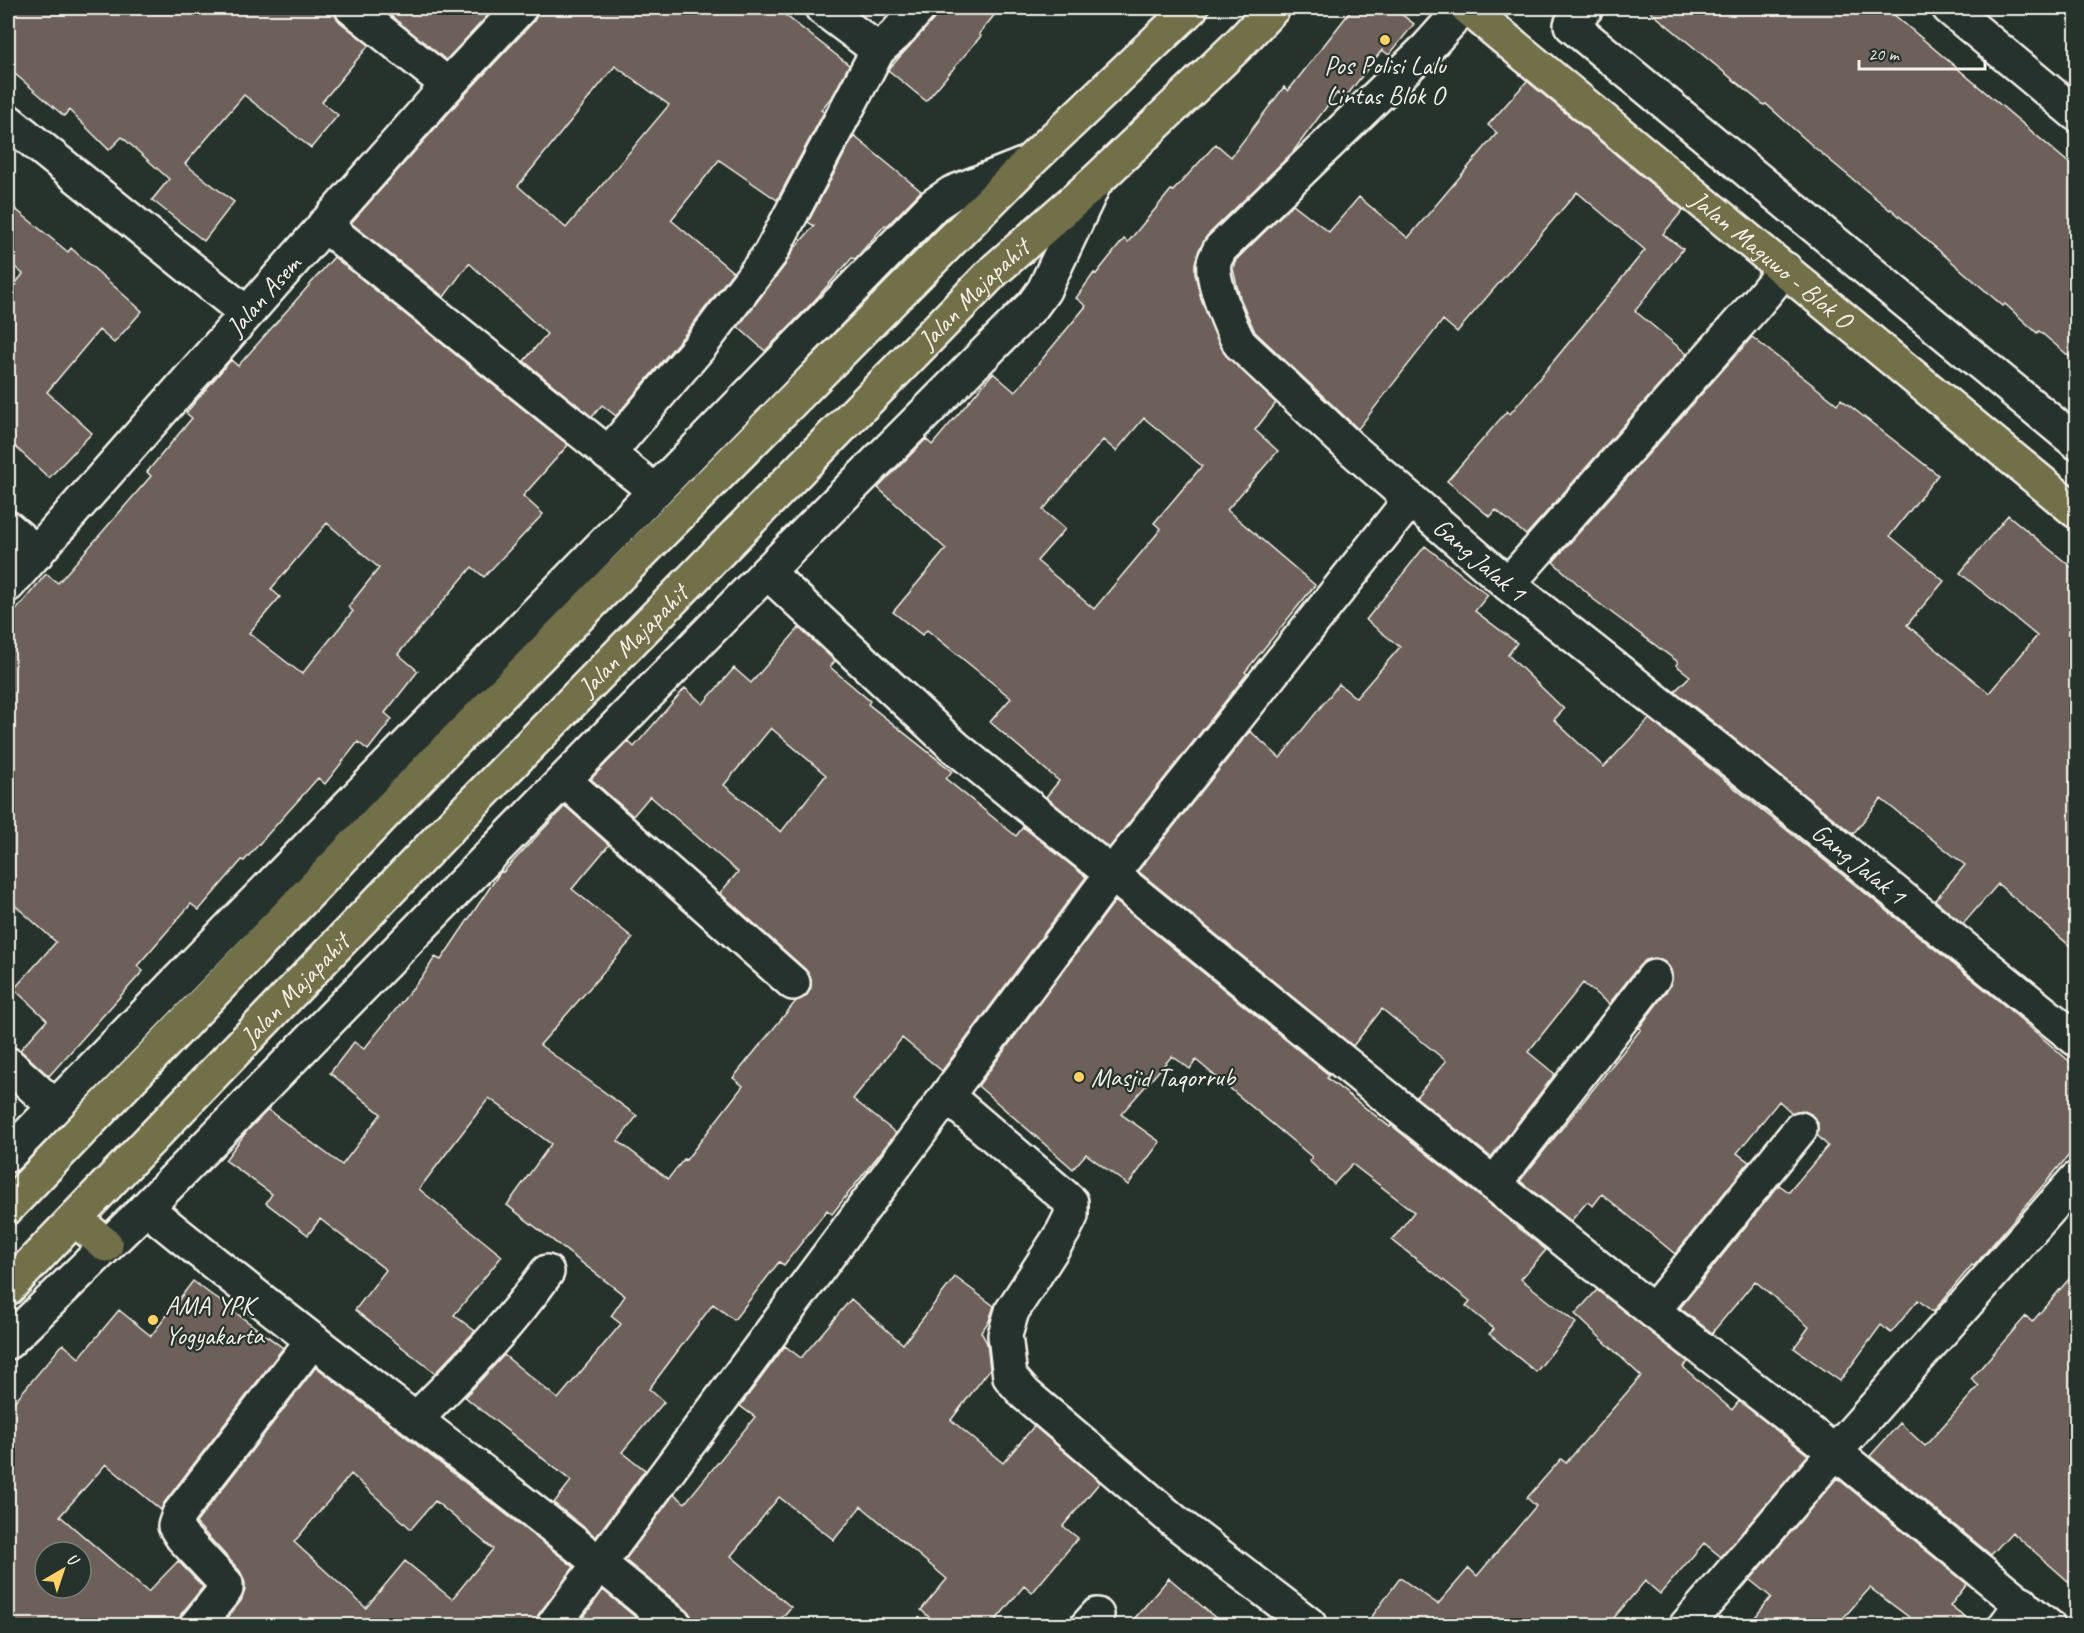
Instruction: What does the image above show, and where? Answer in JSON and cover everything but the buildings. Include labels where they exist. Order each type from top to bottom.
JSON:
[{"type":"main road","name":"Jalan Majapahit","points":[[8,1207],[430,766],[1028,163],[1191,8]]},
{"type":"main road","name":"Jalan Majapahit","points":[[8,1288],[474,802],[995,270],[1095,182],[1237,46],[1273,8]]},
{"type":"main road","name":"Jalan Maguwo - Blok O","points":[[1468,8],[2076,511]]},
{"type":"main road","points":[[75,1219],[106,1245]]},
{"type":"street","points":[[352,8],[448,85]]},
{"type":"street","name":"Jalan Asem","points":[[8,585],[448,85],[520,8]]},
{"type":"street","points":[[822,8],[878,50]]},
{"type":"street","points":[[608,454],[701,345],[770,254],[878,50],[896,35],[919,8]]},
{"type":"street","name":"Gang Jalak 1","points":[[1463,8],[1427,48],[1220,249],[1214,264],[1216,279],[1226,313],[1240,345],[1351,448],[1508,584],[1749,774],[2076,1040]]},
{"type":"street","points":[[1586,8],[1571,25],[2076,442]]},
{"type":"street","points":[[1949,8],[2076,114]]},
{"type":"street","points":[[8,121],[246,313]]},
{"type":"street","points":[[8,1155],[934,206],[951,193],[1028,163]]},
{"type":"street","points":[[8,1342],[146,1208],[767,572],[1032,305],[1044,290],[1095,182]]},
{"type":"street","points":[[324,225],[655,491]]},
{"type":"street","points":[[1508,584],[1785,269]]},
{"type":"street","points":[[553,1626],[1112,875],[1410,500]]},
{"type":"street","points":[[8,528],[37,552]]},
{"type":"street","points":[[767,572],[955,747],[1494,1184],[1835,1452],[2014,1614],[2048,1626]]},
{"type":"street","points":[[565,781],[793,983]]},
{"type":"street","points":[[1494,1184],[1654,977]]},
{"type":"street","points":[[8,1064],[54,1106]]},
{"type":"street","points":[[948,1096],[1071,1202],[1071,1216],[1063,1232],[1012,1311],[1005,1335],[1010,1377],[1025,1394],[1173,1520],[1309,1624]]},
{"type":"street","points":[[1653,1311],[1800,1129]]},
{"type":"street","points":[[1686,1626],[1835,1452],[2076,1179]]},
{"type":"street","points":[[146,1208],[600,1563],[676,1626]]},
{"type":"street","points":[[416,1419],[480,1355],[522,1306],[547,1272]]},
{"type":"street","points":[[196,1626],[226,1589],[223,1579],[175,1526],[179,1514],[313,1340]]},
{"type":"place","name":"Pos Polisi Lalu Lintas Blok O","points":[[1385,40]]},
{"type":"place","name":"Masjid Taqorrub","points":[[1079,1077]]},
{"type":"place","name":"AMA YPK Yogyakarta","points":[[153,1320]]}]
